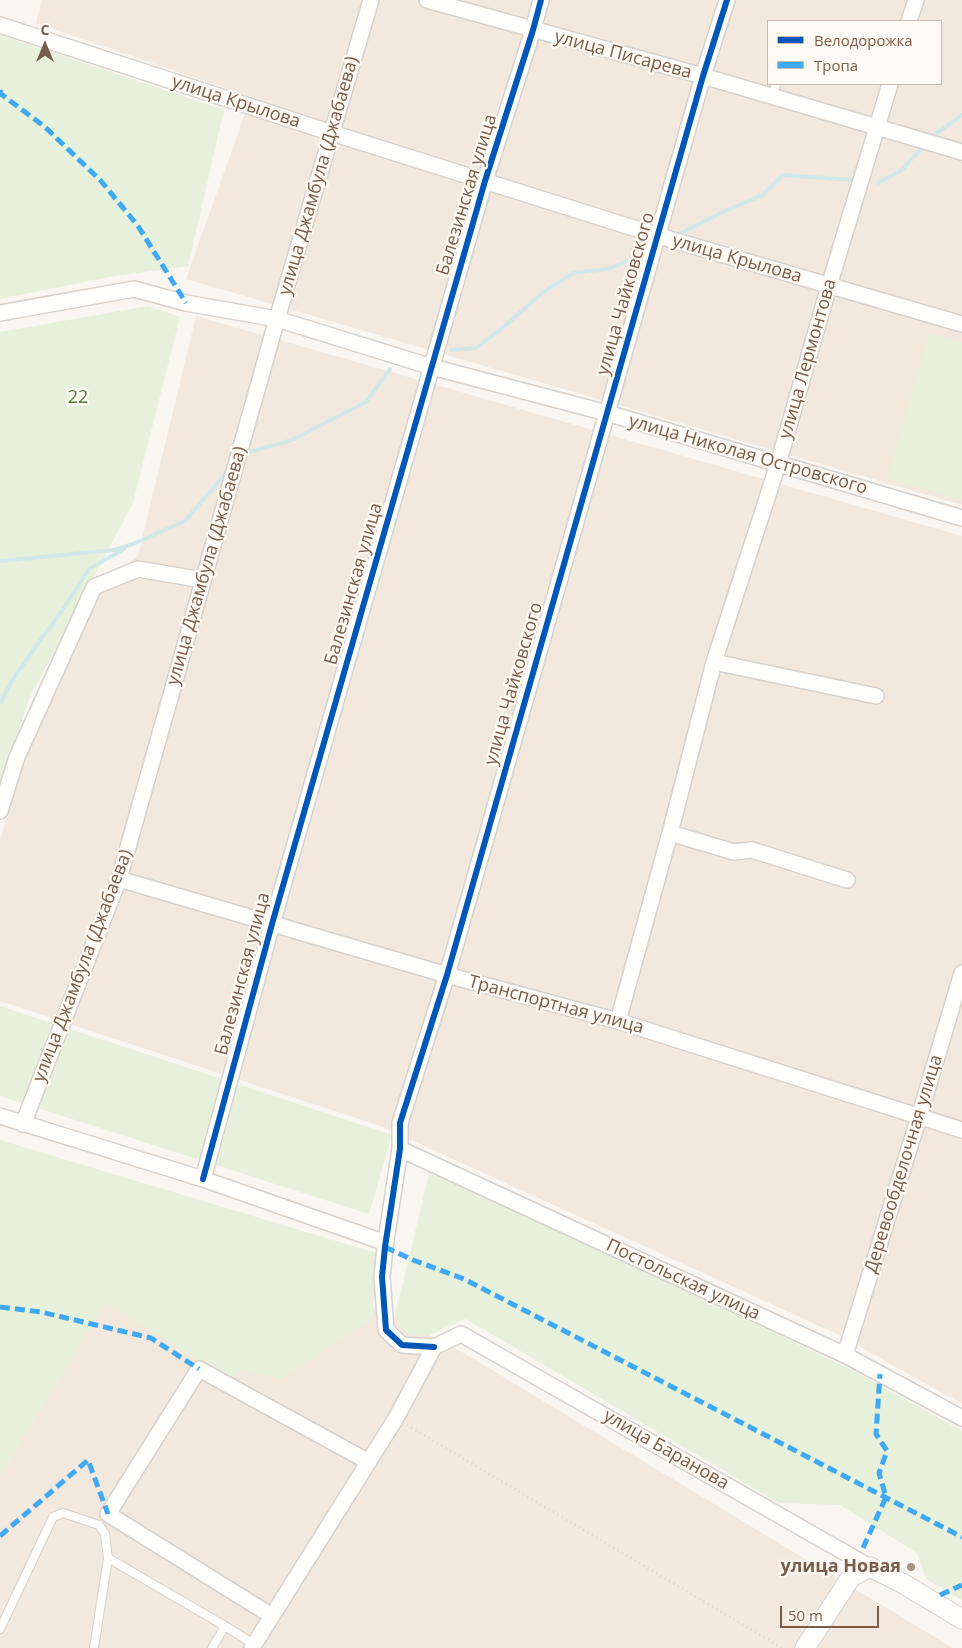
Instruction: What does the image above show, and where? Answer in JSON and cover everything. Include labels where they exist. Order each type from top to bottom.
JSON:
[{"type":"street","name":"улица Джамбула (Джабаева)","points":[[23,1124],[119,879],[277,319],[371,0]]},
{"type":"street","name":"улица Писарева","points":[[427,0],[703,76],[774,90],[877,128],[962,152]]},
{"type":"street","name":"Балезинская улица","points":[[203,1179],[272,924],[485,181],[541,0]]},
{"type":"street","name":"улица Чайковского","points":[[434,1347],[402,1345],[386,1330],[382,1277],[400,1149],[400,1123],[447,975],[659,236],[703,76],[727,0]]},
{"type":"street","points":[[910,20],[916,0]]},
{"type":"street","name":"улица Крылова","points":[[0,25],[332,133],[659,236],[962,324]]},
{"type":"street","name":"улица Лермонтова","points":[[618,1021],[670,833],[714,662],[778,464],[890,85]]},
{"type":"street","name":"улица Николая Островского","points":[[0,313],[134,289],[186,303],[277,319],[432,367],[607,413],[962,518]]},
{"type":"street","points":[[0,811],[17,757],[94,587],[138,569],[203,580]]},
{"type":"street","points":[[714,662],[876,696]]},
{"type":"street","points":[[670,833],[734,852],[752,850],[847,880]]},
{"type":"street","name":"Транспортная улица","points":[[119,879],[447,975],[618,1021],[962,1130]]},
{"type":"street","name":"Деревообделочная улица","points":[[844,1355],[962,973]]},
{"type":"street","points":[[0,1116],[203,1179],[386,1243]]},
{"type":"street","name":"Постольская улица","points":[[400,1149],[844,1355],[962,1418]]},
{"type":"street","name":"улица Баранова","points":[[434,1347],[461,1334],[870,1566]]},
{"type":"street","points":[[253,1646],[396,1418],[434,1347]]},
{"type":"street","points":[[272,1616],[108,1514],[199,1369],[368,1462]]},
{"type":"street","points":[[804,1648],[851,1577],[870,1566],[962,1619]]},
{"type":"lane","points":[[0,1629],[53,1517],[63,1513],[99,1525],[105,1534],[108,1558],[94,1648]]},
{"type":"lane","points":[[108,1558],[225,1626],[253,1646]]},
{"type":"lane","points":[[212,1648],[225,1626]]},
{"type":"path","points":[[396,1418],[782,1648]]},
{"type":"shaded area","points":[[42,0],[962,0],[962,505],[186,279],[251,97],[36,23]]},
{"type":"shaded area","points":[[196,316],[962,536],[962,1404],[839,1335],[383,1127],[0,1001],[0,841],[23,761],[97,589],[138,556]]},
{"type":"shaded area","points":[[166,1201],[462,1352],[953,1648],[0,1648],[0,1476]]},
{"type":"green space","points":[[0,35],[224,110],[188,266],[115,276],[0,299]]},
{"type":"green space","name":"22","points":[[148,306],[180,317],[133,503],[29,699],[0,788],[0,332]]},
{"type":"green space","points":[[929,333],[962,343],[962,500],[887,478]]},
{"type":"green space","points":[[0,1006],[392,1135],[369,1214],[0,1096]]},
{"type":"green space","points":[[0,1140],[376,1253],[373,1318],[282,1379],[239,1369],[233,1381],[106,1303],[0,1476]]},
{"type":"green space","points":[[429,1174],[466,1187],[852,1370],[962,1431],[962,1600],[926,1579],[917,1553],[840,1505],[779,1503],[466,1319],[426,1336],[404,1333],[395,1316]]},
{"type":"waterway","points":[[934,135],[962,115]]},
{"type":"waterway","points":[[878,183],[902,170],[921,149]]},
{"type":"waterway","points":[[677,235],[727,210],[763,195],[783,175],[852,180]]},
{"type":"waterway","points":[[451,350],[476,348],[506,325],[542,293],[573,273],[608,269],[635,258]]},
{"type":"waterway","points":[[249,452],[292,440],[366,402],[390,369]]},
{"type":"waterway","points":[[0,561],[114,550],[133,544],[185,521],[227,472]]},
{"type":"waterway","points":[[0,703],[16,674],[61,612],[89,569],[124,549]]},
{"type":"marked path","points":[[0,90],[1,94],[45,127],[101,181],[138,226],[186,303]]},
{"type":"marked path","points":[[385,1247],[413,1260],[464,1279],[962,1537]]},
{"type":"marked path","points":[[0,1307],[41,1312],[151,1338],[199,1369]]},
{"type":"marked path","points":[[863,1548],[886,1497],[879,1473],[887,1451],[876,1434],[880,1374]]},
{"type":"marked path","points":[[0,1536],[88,1460],[108,1514]]},
{"type":"marked path","points":[[940,1595],[962,1585]]},
{"type":"cycle path","points":[[203,1179],[272,924],[485,181],[541,0]]},
{"type":"cycle path","points":[[434,1347],[402,1345],[386,1330],[382,1277],[400,1149],[400,1123],[447,975],[703,76],[727,0]]},
{"type":"place","name":"улица Новая","points":[[911,1567]]}]
